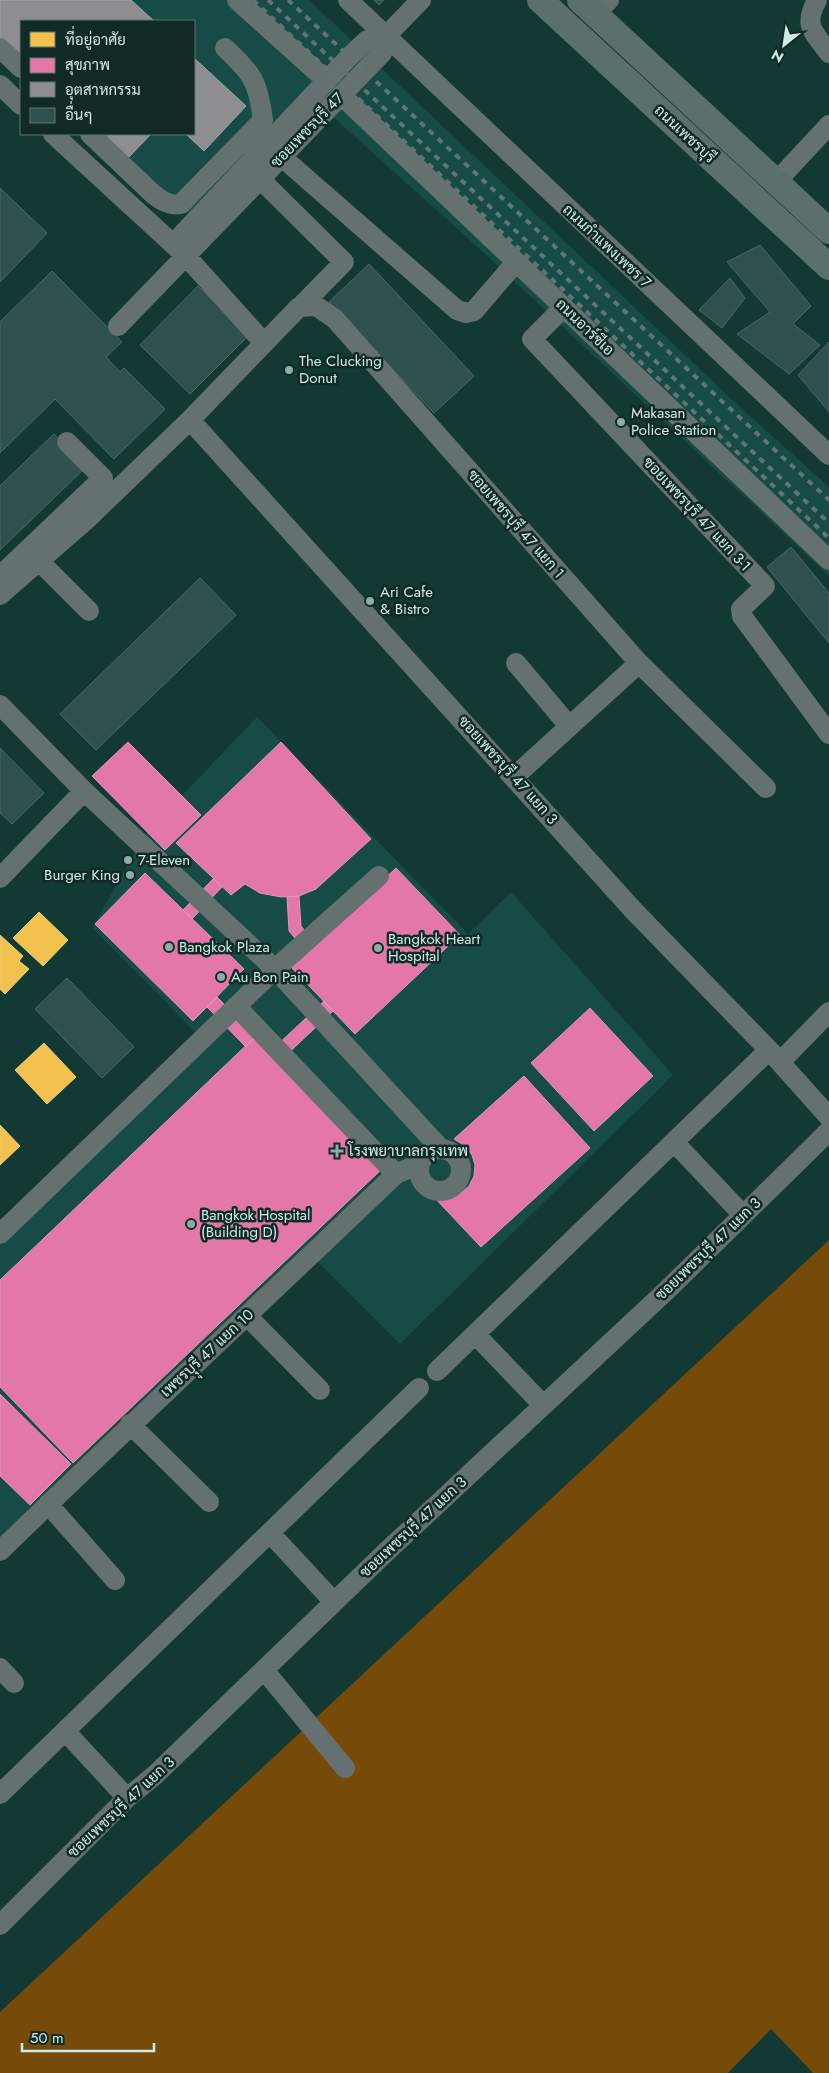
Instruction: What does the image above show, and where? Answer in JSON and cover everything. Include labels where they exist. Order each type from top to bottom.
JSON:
[{"type":"main road","name":"ถนนเพชรบุรี","points":[[540,0],[829,267]]},
{"type":"main road","name":"ถนนเพชรบุรี","points":[[595,5],[776,182],[829,231]]},
{"type":"street","points":[[237,0],[334,88]]},
{"type":"street","name":"ถนนกำแพงเพชร 7","points":[[348,0],[829,455]]},
{"type":"street","points":[[118,326],[179,250],[334,88],[367,40],[386,36],[421,0]]},
{"type":"street","points":[[817,0],[810,14],[811,28],[829,53]]},
{"type":"street","points":[[0,48],[20,67]]},
{"type":"street","points":[[91,135],[164,202],[174,205],[186,201],[263,120],[254,79],[248,70],[225,48]]},
{"type":"street","points":[[0,85],[20,103]]},
{"type":"street","name":"ถนนอาร์ซีเอ","points":[[334,88],[829,560]]},
{"type":"street","points":[[776,182],[829,126]]},
{"type":"street","points":[[54,135],[179,250],[264,343]]},
{"type":"street","points":[[274,151],[457,310],[466,314],[474,311],[516,262]]},
{"type":"street","name":"ซอยเพชรบุรี 47","points":[[179,250],[259,178],[274,151]]},
{"type":"street","points":[[0,576],[40,553],[190,420],[344,262],[259,178]]},
{"type":"street","name":"ซอยเพชรบุรี 47 แยก 1","points":[[301,306],[316,306],[335,319],[638,663],[766,788]]},
{"type":"street","name":"ซอยเพชรบุรี 47 แยก 3-1","points":[[564,308],[532,339],[765,586],[741,609],[742,616],[829,734]]},
{"type":"street","name":"ซอยเพชรบุรี 47 แยก 3","points":[[190,420],[634,911],[774,1056],[829,1117]]},
{"type":"street","points":[[0,595],[40,553],[103,478],[67,442]]},
{"type":"street","points":[[40,553],[89,611]]},
{"type":"street","points":[[516,663],[570,726]]},
{"type":"street","points":[[514,777],[638,663]]},
{"type":"street","points":[[0,704],[84,791],[275,969],[440,1148],[454,1154],[462,1166],[462,1173],[456,1186],[443,1192],[429,1189],[420,1178],[419,1164],[427,1153],[440,1148]]},
{"type":"street","points":[[0,878],[84,791]]},
{"type":"street","points":[[0,1234],[275,969],[378,876]]},
{"type":"street","points":[[236,1006],[396,1174]]},
{"type":"street","points":[[437,1371],[674,1142],[774,1056],[829,1012]]},
{"type":"street","name":"ซอยเพชรบุรี 47 แยก 3","points":[[0,1925],[127,1798],[155,1775],[334,1602],[666,1291],[829,1131]]},
{"type":"street","points":[[674,1142],[743,1215]]},
{"type":"street","name":"เพชรบุุรี 47 แยก 10","points":[[0,1551],[130,1424],[396,1174],[419,1164]]},
{"type":"street","points":[[247,1316],[320,1390]]},
{"type":"street","points":[[475,1334],[543,1405]]},
{"type":"street","points":[[0,1794],[66,1732],[418,1388]]},
{"type":"street","points":[[130,1424],[209,1502]]},
{"type":"street","points":[[48,1504],[115,1580]]},
{"type":"street","points":[[270,1533],[334,1602]]},
{"type":"street","points":[[0,1668],[14,1683]]},
{"type":"street","points":[[264,1670],[345,1768]]},
{"type":"street","points":[[66,1732],[127,1798]]},
{"type":"shaded area","points":[[0,0],[309,0],[740,407],[829,487],[829,576],[483,252],[304,91],[192,212],[168,213],[83,135],[195,135],[195,20],[20,20],[20,77],[0,58]]},
{"type":"shaded area","name":"โรงพยาบาลกรุงเทพ","points":[[257,717],[468,934],[511,892],[673,1075],[400,1344],[311,1255],[0,1551],[0,1227],[199,1036],[92,928],[146,833]]},
{"type":"shaded area","points":[[829,1240],[829,2073],[813,2073],[771,2029],[728,2073],[0,2073],[0,2012]]},
{"type":"building: ที่อยู่อาศัย","points":[[39,912],[68,940],[43,966],[13,938]]},
{"type":"building: ที่อยู่อาศัย","points":[[0,935],[23,956],[19,961],[29,969],[5,994],[0,989]]},
{"type":"building: ที่อยู่อาศัย","points":[[44,1043],[76,1077],[47,1104],[15,1070]]},
{"type":"building: ที่อยู่อาศัย","points":[[0,1125],[20,1146],[0,1165]]},
{"type":"building: สุขภาพ","points":[[128,742],[201,815],[165,850],[92,776]]},
{"type":"building: สุขภาพ","points":[[281,742],[371,839],[316,889],[299,896],[281,897],[260,893],[245,884],[231,895],[176,843]]},
{"type":"building: สุขภาพ","name":"Bangkok Heart Hospital","points":[[396,868],[460,935],[355,1034],[291,967]]},
{"type":"building: สุขภาพ","name":"Bangkok Plaza","points":[[145,873],[244,969],[193,1021],[95,924]]},
{"type":"building: สุขภาพ","points":[[213,879],[222,887],[192,919],[183,910]]},
{"type":"building: สุขภาพ","points":[[299,896],[301,926],[316,944],[307,952],[289,931],[287,897]]},
{"type":"building: สุขภาพ","points":[[217,997],[256,1036],[246,1047],[207,1007]]},
{"type":"building: สุขภาพ","points":[[324,1001],[333,1011],[280,1061],[271,1051]]},
{"type":"building: สุขภาพ","points":[[590,1008],[653,1076],[594,1131],[531,1063]]},
{"type":"building: สุขภาพ","name":"Bangkok Hospital (Building D)","points":[[256,1036],[383,1168],[73,1463],[0,1387],[0,1280]]},
{"type":"building: สุขภาพ","points":[[524,1076],[590,1148],[481,1247],[432,1195],[450,1196],[461,1193],[469,1186],[474,1176],[475,1165],[472,1155],[465,1146],[454,1139]]},
{"type":"building: สุขภาพ","points":[[0,1394],[71,1464],[30,1505],[0,1476]]},
{"type":"building: อุตสาหกรรม","points":[[0,0],[131,0],[153,20],[20,20],[20,63],[0,44]]},
{"type":"building: อุตสาหกรรม","points":[[195,59],[246,106],[204,151],[187,135],[195,135]]},
{"type":"building: อุตสาหกรรม","points":[[97,135],[150,135],[125,161]]},
{"type":"building: อื่นๆ","points":[[374,0],[384,0],[379,5]]},
{"type":"building: อื่นๆ","points":[[0,188],[47,233],[0,282]]},
{"type":"building: อื่นๆ","points":[[760,245],[811,306],[793,324],[820,345],[789,374],[737,334],[770,312],[727,262]]},
{"type":"building: อื่นๆ","points":[[369,264],[474,376],[434,413],[329,302]]},
{"type":"building: อื่นๆ","points":[[52,271],[122,342],[106,357],[120,372],[124,368],[165,409],[114,459],[55,399],[0,453],[0,322]]},
{"type":"building: อื่นๆ","points":[[730,278],[745,298],[722,328],[699,310]]},
{"type":"building: อื่นๆ","points":[[198,286],[248,336],[190,394],[140,345]]},
{"type":"building: อื่นๆ","points":[[829,342],[829,412],[798,375]]},
{"type":"building: อื่นๆ","points":[[54,434],[86,467],[0,550],[0,486]]},
{"type":"building: อื่นๆ","points":[[791,547],[829,593],[829,643],[767,567]]},
{"type":"building: อื่นๆ","points":[[200,578],[236,615],[96,750],[60,714]]},
{"type":"building: อื่นๆ","points":[[0,748],[44,793],[12,824],[0,813]]},
{"type":"building: อื่นๆ","points":[[67,978],[134,1047],[102,1078],[35,1009]]},
{"type":"railway","points":[[253,0],[829,538]]},
{"type":"railway","points":[[268,0],[829,523]]},
{"type":"railway","points":[[288,0],[829,500]]},
{"type":"place","name":"The Clucking Donut","points":[[289,370]]},
{"type":"place","name":"Makasan Police Station","points":[[621,422]]},
{"type":"place","name":"Ari Cafe & Bistro","points":[[370,601]]},
{"type":"place","name":"7-Eleven","points":[[128,860]]},
{"type":"place","name":"Burger King","points":[[130,875]]},
{"type":"place","name":"Bangkok Plaza","points":[[169,947]]},
{"type":"place","name":"Bangkok Heart Hospital","points":[[378,948]]},
{"type":"place","name":"Au Bon Pain","points":[[221,977]]},
{"type":"place","name":"โรงพยาบาลกรุงเทพ","points":[[337,1151]]},
{"type":"place","name":"Bangkok Hospital (Building D)","points":[[191,1224]]}]
